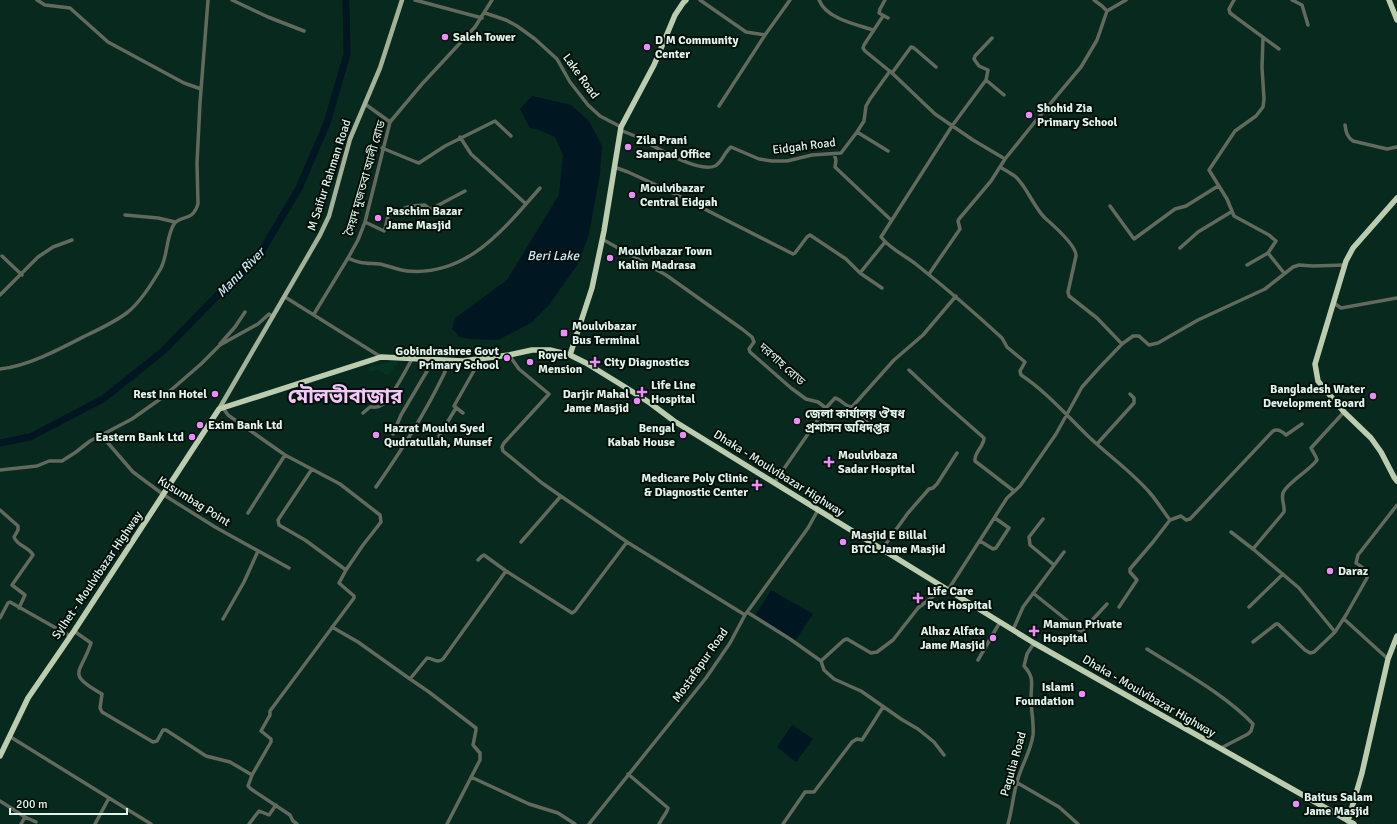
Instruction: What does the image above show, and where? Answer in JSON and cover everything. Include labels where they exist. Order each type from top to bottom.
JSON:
[{"type":"highway","points":[[570,355],[592,288],[602,239],[620,128],[654,65],[675,15],[686,0]]},
{"type":"highway","points":[[1389,0],[1397,20]]},
{"type":"highway","points":[[1397,198],[1353,248],[1345,265],[1315,364],[1318,381],[1344,412],[1371,438],[1381,452],[1397,481]]},
{"type":"highway","name":"Dhaka - Moulvibazar Highway","points":[[221,409],[381,357],[433,361],[480,360],[532,350],[550,350],[570,355],[625,386],[674,421],[1034,643],[1351,823]]},
{"type":"highway","name":"Sylhet - Moulvibazar Highway","points":[[0,756],[8,736],[28,698],[221,409]]},
{"type":"highway","points":[[1351,823],[1388,659],[1397,636]]},
{"type":"main road","name":"M Saifur Rahman Road","points":[[221,409],[320,235],[329,216],[350,139],[380,68],[402,0]]},
{"type":"street","points":[[37,0],[45,5],[70,8],[108,42],[184,83],[201,89]]},
{"type":"street","points":[[125,215],[158,218],[175,222],[193,214],[198,204],[197,163],[208,0]]},
{"type":"street","points":[[232,0],[268,17],[304,30]]},
{"type":"street","points":[[415,0],[482,18]]},
{"type":"street","name":"সৈয়দ মুজতবা আলী রোড","points":[[314,314],[358,240],[365,222],[382,148],[390,122],[482,18],[492,0]]},
{"type":"street","points":[[700,0],[746,32],[765,35]]},
{"type":"street","points":[[719,106],[765,35],[790,0]]},
{"type":"street","points":[[819,0],[828,12],[842,20],[873,30]]},
{"type":"street","points":[[885,0],[879,11],[883,16],[888,18]]},
{"type":"street","points":[[1094,0],[1107,11]]},
{"type":"street","points":[[929,274],[960,229],[959,219],[990,181],[1005,159],[1080,67],[1094,45],[1107,11],[1126,0]]},
{"type":"street","points":[[1234,0],[1229,9],[1230,13],[1278,49]]},
{"type":"street","points":[[1292,0],[1302,5],[1308,25]]},
{"type":"street","name":"Lake Road","points":[[485,13],[506,20],[535,39],[557,59],[570,82],[588,105],[600,116],[620,128]]},
{"type":"street","points":[[883,16],[863,48],[865,51],[891,72],[935,114],[1005,159]]},
{"type":"street","points":[[992,38],[974,59],[980,66],[988,70],[986,80],[952,126],[881,236],[884,242],[929,274],[956,296],[1002,338],[1007,347],[1024,360],[1020,371],[1021,375],[1032,382],[1150,493],[1170,520]]},
{"type":"street","points":[[1247,265],[1268,253],[1276,241],[1269,235],[1234,216],[1231,212],[1227,199],[1210,174],[1209,170],[1235,131],[1256,116],[1263,107],[1263,38]]},
{"type":"street","name":"Eidgah Road","points":[[620,128],[670,156],[708,167],[718,164],[727,150],[731,147],[759,159],[772,161],[787,161],[812,155],[834,154],[843,152],[864,121],[866,106],[870,99],[911,47],[936,67]]},
{"type":"street","points":[[986,80],[1004,95]]},
{"type":"street","points":[[365,104],[390,122]]},
{"type":"street","points":[[382,148],[419,163],[460,138],[495,121],[511,136]]},
{"type":"street","points":[[1345,126],[1346,134],[1349,139],[1353,141],[1387,149],[1397,148]]},
{"type":"street","points":[[857,132],[888,151]]},
{"type":"street","points":[[460,138],[471,154],[526,204]]},
{"type":"street","points":[[834,154],[836,160],[835,167],[891,220]]},
{"type":"street","points":[[614,167],[665,189],[793,254],[810,235],[846,259],[860,273],[882,288]]},
{"type":"street","points":[[1000,167],[1015,176],[1042,214],[1062,233],[1076,252],[1068,292],[1069,296],[1097,318],[1122,344]]},
{"type":"street","points":[[1110,206],[1134,239],[1175,209],[1186,206],[1218,186]]},
{"type":"street","points":[[348,258],[364,263],[378,263],[406,271],[440,270],[476,253],[492,240],[540,188]]},
{"type":"street","points":[[365,222],[384,231],[389,214],[411,206],[425,205],[430,209],[465,191]]},
{"type":"street","points":[[1180,248],[1198,232],[1231,212]]},
{"type":"street","points":[[0,369],[9,368],[51,354],[108,325],[128,311],[149,287],[162,266],[175,222]]},
{"type":"street","name":"দরগাহ রোড","points":[[602,239],[666,276],[742,329],[752,337],[754,342],[750,352],[791,388],[806,399],[818,402],[826,408]]},
{"type":"street","points":[[0,294],[22,275],[38,257],[53,247],[72,240]]},
{"type":"street","points":[[860,273],[884,242]]},
{"type":"street","points":[[1268,253],[1284,273]]},
{"type":"street","points":[[2,256],[22,275]]},
{"type":"street","points":[[821,661],[847,639],[871,653],[877,652],[893,640],[918,608],[945,588],[980,541],[1008,498],[1020,486],[1039,459],[1056,434],[1082,387],[1122,344],[1133,336],[1139,336],[1149,345],[1158,343],[1198,320],[1265,289],[1293,267],[1299,265],[1345,265]]},
{"type":"street","points":[[850,408],[894,360],[923,335],[956,296]]},
{"type":"street","points":[[285,297],[381,357]]},
{"type":"street","points":[[1334,303],[1341,308],[1397,298]]},
{"type":"street","points":[[0,470],[37,466],[49,461],[62,461],[90,441],[132,419],[163,398],[201,364],[220,345],[245,312]]},
{"type":"street","points":[[220,345],[258,324],[269,314],[273,317]]},
{"type":"street","points":[[509,355],[519,369],[549,394],[504,443],[502,447],[503,451],[542,483],[627,542],[790,639],[821,661],[824,670],[834,678],[861,691],[883,707],[918,728],[934,742],[944,755]]},
{"type":"street","points":[[363,413],[370,407],[378,407],[384,403],[398,384],[412,359]]},
{"type":"street","points":[[442,439],[439,436],[456,408],[454,406],[480,360]]},
{"type":"street","points":[[393,434],[405,409],[433,361]]},
{"type":"street","points":[[376,487],[414,430],[440,383],[450,361]]},
{"type":"street","points":[[909,370],[942,402],[979,433],[984,441],[974,457],[975,461],[1014,491]]},
{"type":"street","points":[[1097,444],[1134,403],[1134,398],[1130,394]]},
{"type":"street","points":[[774,483],[834,398],[838,399],[870,425]]},
{"type":"street","points":[[456,408],[463,413]]},
{"type":"street","points":[[221,409],[285,455],[340,484],[380,515],[381,519],[381,522],[363,545],[339,583],[354,596],[354,598],[270,711],[270,715],[261,731],[271,742],[252,775],[248,786],[290,814],[297,824]]},
{"type":"street","points":[[1253,549],[1284,512],[1285,507],[1282,498],[1286,489],[1317,460],[1311,448],[1344,412]]},
{"type":"street","points":[[1119,607],[1137,580],[1130,572],[1130,569],[1170,520],[1178,516],[1181,516],[1186,520],[1190,519],[1273,431],[1279,430],[1286,435],[1302,424]]},
{"type":"street","name":"Kusumbag Point","points":[[101,435],[132,472],[164,495],[215,527],[289,568]]},
{"type":"street","points":[[882,550],[908,514],[929,489],[937,484],[957,452]]},
{"type":"street","points":[[248,513],[285,455]]},
{"type":"street","points":[[312,469],[277,523],[305,540],[346,570]]},
{"type":"street","points":[[521,542],[561,496]]},
{"type":"street","points":[[1253,642],[1278,624],[1305,650],[1310,653],[1314,652],[1335,632],[1344,619],[1367,578],[1368,573],[1366,570],[1356,562],[1358,555],[1397,505]]},
{"type":"street","points":[[0,510],[18,526],[18,530],[14,537],[16,541],[33,555],[12,585],[25,595],[19,608]]},
{"type":"street","name":"Mostafapur Road","points":[[589,824],[628,774],[682,710],[706,678],[730,643],[746,614],[808,528],[818,510]]},
{"type":"street","points":[[980,541],[993,549],[996,548],[1009,528],[995,518]]},
{"type":"street","points":[[1042,519],[1029,537],[1030,545],[1054,565]]},
{"type":"street","points":[[1231,532],[1299,588],[1335,632]]},
{"type":"street","points":[[478,560],[484,555],[506,571],[572,613],[627,542]]},
{"type":"street","points":[[223,619],[244,582],[258,551]]},
{"type":"street","points":[[1013,630],[1023,607],[1064,552]]},
{"type":"street","points":[[410,679],[427,658],[440,661],[443,658],[506,571]]},
{"type":"street","points":[[1249,607],[1283,574]]},
{"type":"street","points":[[1033,593],[1082,631],[1107,604]]},
{"type":"street","points":[[0,618],[8,603],[12,603],[19,608],[72,633],[91,644],[78,674],[86,686],[102,694],[100,708],[102,712],[153,742],[157,741],[163,730],[166,730],[206,756],[230,762],[252,775]]},
{"type":"street","points":[[1344,619],[1388,659]]},
{"type":"street","points":[[978,660],[1000,622]]},
{"type":"street","points":[[332,627],[358,642],[429,692],[476,728],[472,745],[481,756],[472,777],[447,824]]},
{"type":"street","name":"Pagulia Road","points":[[1008,824],[1016,782],[1030,748],[1033,735],[1031,697],[1032,681],[1031,676],[1024,666],[1027,654],[1034,643]]},
{"type":"street","points":[[1147,649],[1211,689],[1253,724],[1251,731],[1244,738],[1220,749]]},
{"type":"street","points":[[783,824],[804,792],[814,792],[852,742],[857,739],[862,740],[883,707]]},
{"type":"street","points":[[8,736],[110,798],[144,822],[151,824]]},
{"type":"street","points":[[628,774],[668,808],[668,811],[659,824]]},
{"type":"street","points":[[472,777],[529,804],[558,813],[575,824]]},
{"type":"street","points":[[1016,782],[1059,807],[1078,824]]},
{"type":"street","points":[[94,824],[110,798]]},
{"type":"street","points":[[0,801],[25,817],[36,822]]},
{"type":"street","points":[[249,824],[259,811],[269,815],[276,805]]},
{"type":"street","points":[[21,824],[25,817]]},
{"type":"shaded area","points":[[397,361],[398,365],[395,366],[389,376],[377,370],[369,372],[368,367]]},
{"type":"water","name":"Beri Lake","points":[[532,96],[571,105],[589,121],[602,146],[600,173],[589,234],[578,264],[548,306],[531,323],[498,340],[469,339],[460,337],[452,329],[455,318],[507,280],[559,195],[563,155],[555,137],[537,129],[530,128],[520,109]]},
{"type":"water","points":[[771,590],[813,614],[795,641],[755,616]]},
{"type":"water","points":[[792,725],[813,739],[796,762],[777,747]]},
{"type":"waterway","name":"Manu River","points":[[0,443],[30,437],[103,399],[162,352],[263,249],[299,188],[327,123],[347,54],[346,0]]},
{"type":"place","name":"Saleh Tower","points":[[445,37]]},
{"type":"place","name":"D M Community Center","points":[[647,47]]},
{"type":"place","name":"Shohid Zia Primary School","points":[[1029,115]]},
{"type":"place","name":"Zila Prani Sampad Office","points":[[628,147]]},
{"type":"place","name":"Moulvibazar Central Eidgah","points":[[632,195]]},
{"type":"place","name":"Paschim Bazar Jame Masjid","points":[[378,218]]},
{"type":"place","name":"Moulvibazar Town Kalim Madrasa","points":[[610,258]]},
{"type":"place","name":"Moulvibazar Bus Terminal","points":[[564,333]]},
{"type":"place","name":"Gobindrashree Govt Primary School","points":[[507,358]]},
{"type":"place","name":"Royel Mension","points":[[530,362]]},
{"type":"place","name":"City Diagnostics","points":[[595,362]]},
{"type":"place","name":"Life Line Hospital","points":[[642,392]]},
{"type":"place","name":"Rest Inn Hotel","points":[[215,394]]},
{"type":"place","name":"Bangladesh Water Development Board","points":[[1373,396]]},
{"type":"place","name":"Darjir Mahal Jame Masjid","points":[[637,401]]},
{"type":"place","name":"জেলা কার্যালয় ঔষধ প্রশাসন অধিদপ্তর","points":[[797,421]]},
{"type":"place","name":"Exim Bank Ltd","points":[[200,425]]},
{"type":"place","name":"Hazrat Moulvi Syed Qudratullah, Munsef","points":[[376,435]]},
{"type":"place","name":"Bengal Kabab House","points":[[683,435]]},
{"type":"place","name":"Eastern Bank Ltd","points":[[192,437]]},
{"type":"place","name":"Moulvibaza Sadar Hospital","points":[[829,462]]},
{"type":"place","name":"Medicare Poly Clinic & Diagnostic Center","points":[[757,485]]},
{"type":"place","name":"Masjid E Billal BTCL Jame Masjid","points":[[843,542]]},
{"type":"place","name":"Daraz","points":[[1330,571]]},
{"type":"place","name":"Life Care Pvt Hospital","points":[[918,598]]},
{"type":"place","name":"Mamun Private Hospital","points":[[1034,631]]},
{"type":"place","name":"Alhaz Alfata Jame Masjid","points":[[993,638]]},
{"type":"place","name":"Islami Foundation","points":[[1082,694]]},
{"type":"place","name":"Baitus Salam Jame Masjid","points":[[1296,804]]},
{"type":"district","name":"মৌলভীবাজার","points":[[345,396]]}]
